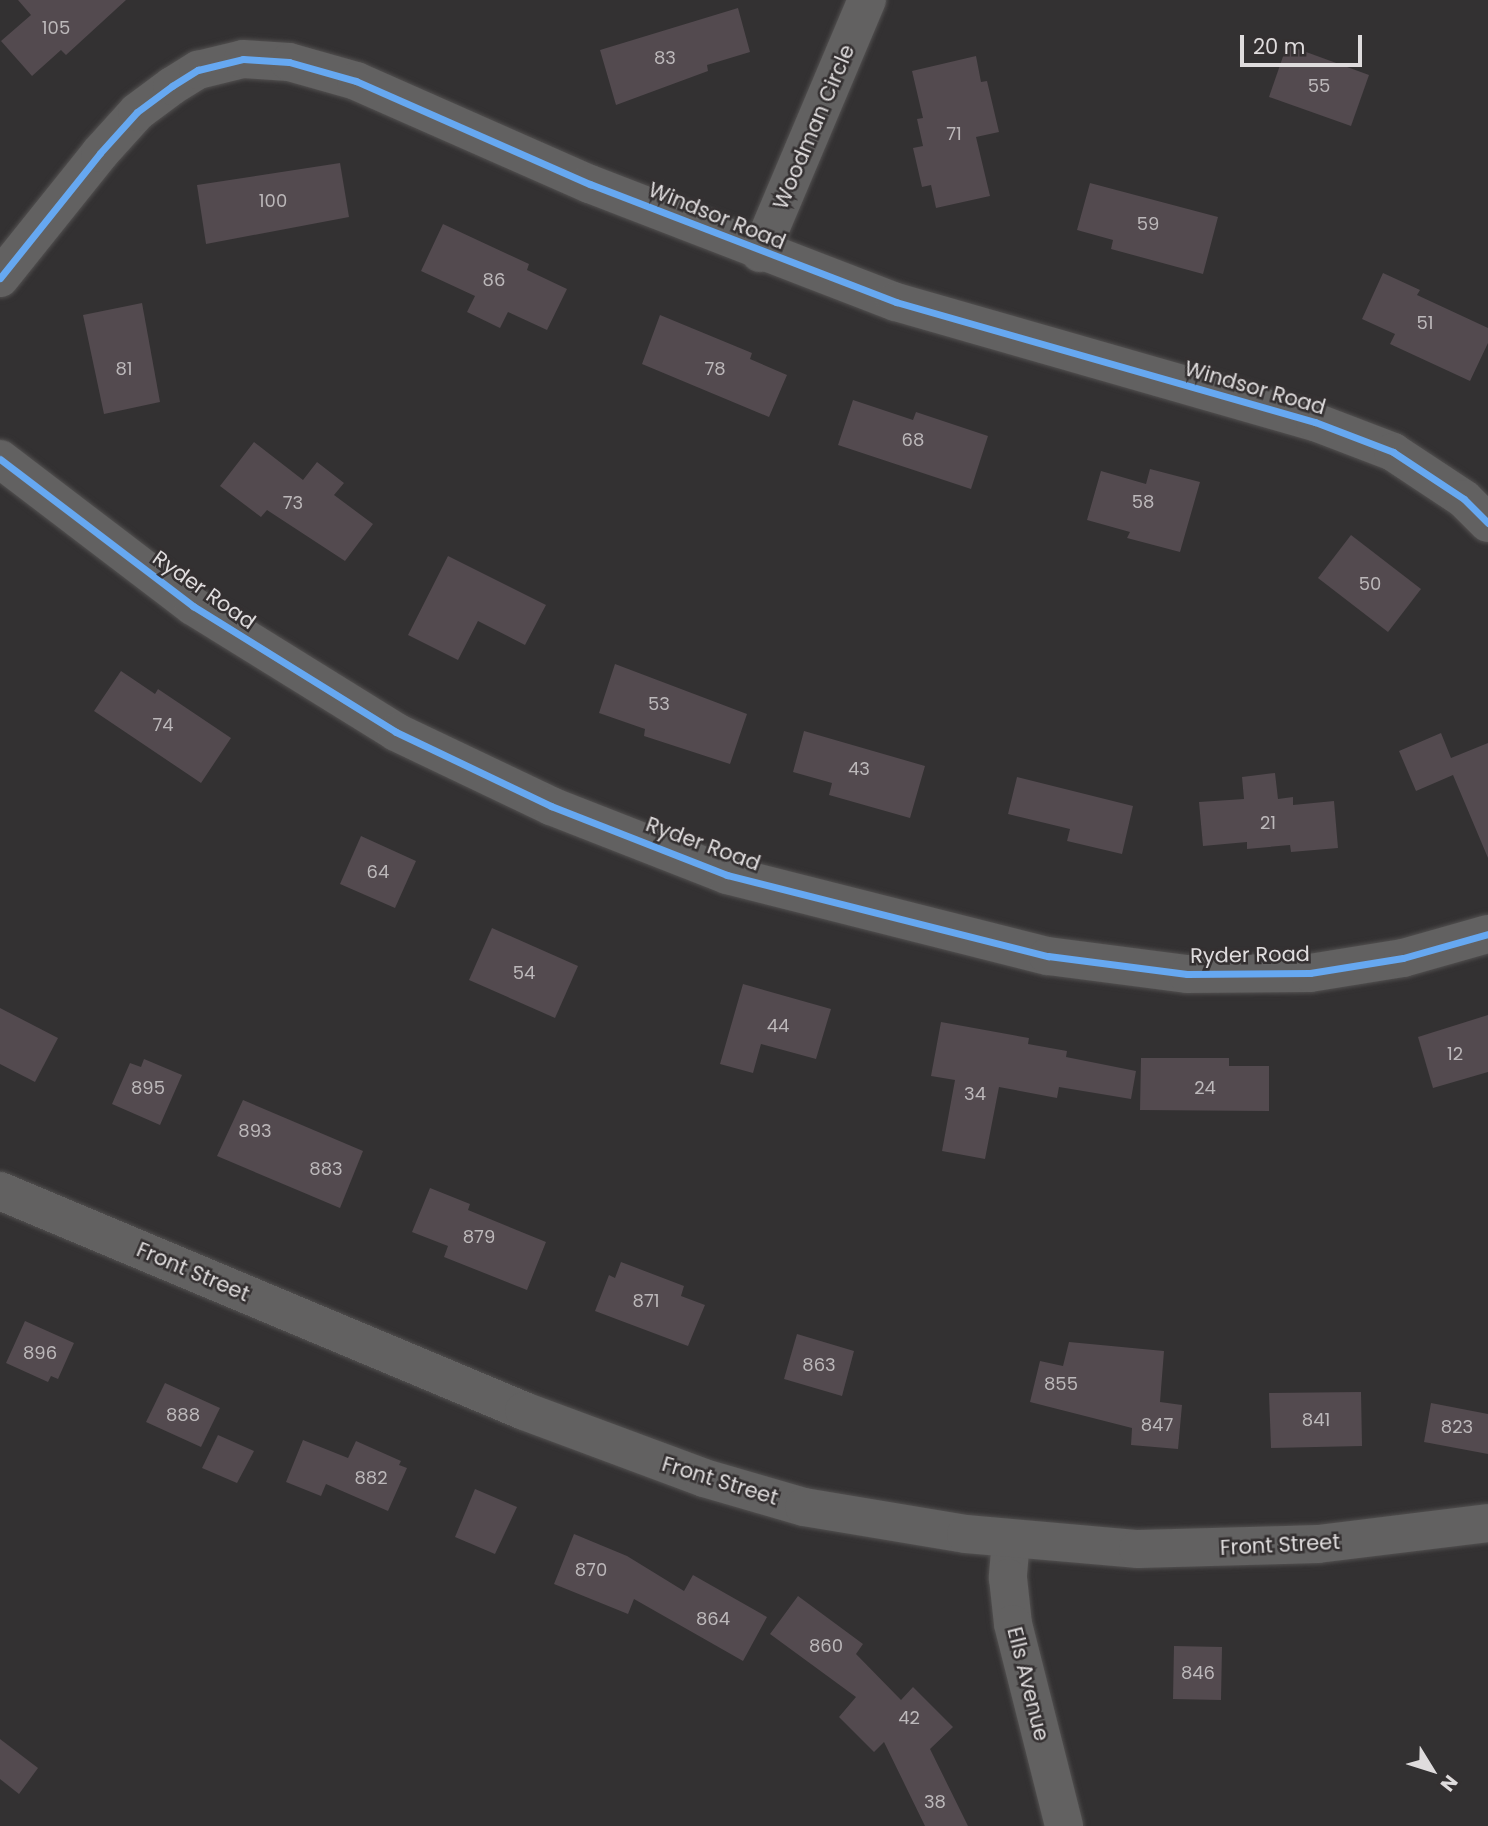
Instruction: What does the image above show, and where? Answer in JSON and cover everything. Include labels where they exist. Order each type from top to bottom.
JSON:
[{"type":"street","name":"Woodman Circle","points":[[760,253],[867,0]]},
{"type":"street","name":"Windsor Road","points":[[0,278],[136,113],[198,70],[243,59],[289,62],[356,81],[760,253],[1021,341],[1315,422],[1393,452],[1464,499],[1488,523]]},
{"type":"street","name":"Ryder Road","points":[[0,459],[193,606],[396,732],[551,806],[727,874],[1048,956],[1187,974],[1310,973],[1403,958],[1488,934]]},
{"type":"street","name":"Front Street","points":[[0,1191],[524,1411],[682,1471],[804,1507],[1011,1540],[1138,1549],[1227,1550],[1362,1540],[1488,1524]]},
{"type":"street","name":"Ells Avenue","points":[[1011,1540],[1008,1578],[1013,1624],[1064,1826]]},
{"type":"building","points":[[18,0],[126,0],[66,55],[61,50],[32,76],[1,41],[31,15]]},
{"type":"building","points":[[738,8],[750,52],[707,65],[708,71],[616,105],[600,50]]},
{"type":"building","points":[[1287,45],[1369,75],[1351,126],[1269,97]]},
{"type":"building","points":[[976,56],[981,82],[987,81],[999,132],[976,137],[990,196],[936,208],[931,185],[922,187],[913,148],[923,146],[917,119],[923,118],[912,71]]},
{"type":"building","points":[[340,163],[349,217],[206,244],[197,185]]},
{"type":"building","points":[[1090,183],[1218,217],[1203,274],[1111,249],[1113,240],[1077,230]]},
{"type":"building","points":[[443,224],[529,264],[527,270],[567,289],[547,330],[508,312],[500,328],[467,312],[475,296],[421,271]]},
{"type":"building","points":[[1383,273],[1420,290],[1417,295],[1488,328],[1488,343],[1470,381],[1390,344],[1395,334],[1362,319]]},
{"type":"building","points":[[142,303],[160,402],[104,414],[83,315]]},
{"type":"building","points":[[660,315],[752,353],[750,359],[787,375],[769,417],[642,364]]},
{"type":"building","points":[[853,400],[913,420],[916,412],[988,436],[971,489],[838,445]]},
{"type":"building","points":[[254,442],[303,480],[317,462],[344,483],[334,495],[373,524],[345,561],[267,510],[261,517],[220,486]]},
{"type":"building","points":[[1150,469],[1200,482],[1180,552],[1127,538],[1130,532],[1087,520],[1101,471],[1146,484]]},
{"type":"building","points":[[1351,535],[1421,589],[1388,632],[1318,578]]},
{"type":"building","points":[[448,556],[546,605],[525,645],[478,621],[458,660],[408,635]]},
{"type":"building","points":[[615,664],[747,714],[730,764],[644,736],[645,729],[599,713]]},
{"type":"building","points":[[121,671],[155,694],[158,689],[231,738],[201,783],[94,711]]},
{"type":"building","points":[[804,731],[925,766],[910,818],[829,795],[832,783],[793,772]]},
{"type":"building","points":[[1441,733],[1451,758],[1488,743],[1488,858],[1453,775],[1416,791],[1399,751]]},
{"type":"building","points":[[1275,773],[1278,799],[1293,797],[1293,805],[1334,801],[1338,848],[1291,852],[1290,845],[1247,849],[1247,842],[1203,846],[1199,802],[1244,799],[1242,777]]},
{"type":"building","points":[[1017,777],[1133,806],[1122,854],[1067,841],[1070,829],[1008,814]]},
{"type":"building","points":[[361,836],[416,861],[395,908],[340,884]]},
{"type":"building","points":[[492,928],[578,966],[555,1018],[469,980]]},
{"type":"building","points":[[743,984],[831,1009],[816,1059],[761,1044],[753,1073],[720,1064]]},
{"type":"building","points":[[0,1008],[58,1038],[35,1082],[0,1064]]},
{"type":"building","points":[[1488,1015],[1488,1072],[1433,1088],[1418,1037]]},
{"type":"building","points":[[941,1022],[1029,1038],[1028,1044],[1067,1051],[1066,1057],[1136,1071],[1131,1099],[1059,1087],[1057,1098],[999,1087],[985,1159],[942,1151],[955,1080],[931,1076]]},
{"type":"building","points":[[1141,1058],[1229,1058],[1229,1066],[1269,1066],[1269,1111],[1140,1110]]},
{"type":"building","points":[[144,1059],[182,1075],[160,1125],[112,1104],[130,1063],[141,1067]]},
{"type":"building","points":[[243,1100],[363,1151],[340,1208],[217,1156]]},
{"type":"building","points":[[430,1188],[470,1204],[468,1210],[546,1242],[527,1290],[444,1257],[448,1246],[412,1232]]},
{"type":"building","points":[[621,1262],[684,1286],[681,1296],[705,1305],[688,1346],[595,1311],[609,1275],[615,1278]]},
{"type":"building","points":[[25,1321],[74,1343],[58,1379],[51,1376],[48,1382],[6,1363]]},
{"type":"building","points":[[797,1334],[854,1351],[842,1396],[784,1379]]},
{"type":"building","points":[[1069,1342],[1164,1351],[1160,1402],[1182,1405],[1178,1449],[1131,1445],[1132,1428],[1030,1402],[1040,1361],[1063,1366]]},
{"type":"building","points":[[165,1383],[220,1408],[201,1447],[146,1422]]},
{"type":"building","points":[[1361,1392],[1362,1446],[1271,1448],[1269,1393]]},
{"type":"building","points":[[1431,1403],[1488,1414],[1488,1454],[1424,1442]]},
{"type":"building","points":[[218,1435],[254,1451],[237,1483],[202,1468]]},
{"type":"building","points":[[303,1440],[348,1458],[356,1441],[401,1461],[399,1465],[407,1468],[388,1511],[326,1484],[321,1496],[286,1482]]},
{"type":"building","points":[[475,1489],[517,1507],[495,1554],[455,1537]]},
{"type":"building","points":[[574,1534],[627,1556],[684,1591],[693,1575],[767,1617],[743,1661],[634,1599],[628,1614],[554,1584]]},
{"type":"building","points":[[798,1596],[863,1644],[856,1654],[901,1700],[913,1687],[953,1727],[930,1749],[968,1826],[925,1826],[884,1742],[874,1752],[839,1717],[856,1697],[770,1634]]},
{"type":"building","points":[[1174,1646],[1222,1647],[1221,1700],[1173,1699]]},
{"type":"building","points":[[0,1739],[38,1768],[19,1794],[0,1779]]},
{"type":"cycle path","points":[[0,278],[100,153],[137,112],[198,70],[243,59],[289,62],[356,81],[590,184],[896,302],[1315,422],[1393,452],[1464,499],[1488,523]]},
{"type":"cycle path","points":[[0,459],[193,606],[396,732],[551,806],[727,875],[1048,956],[1187,974],[1310,973],[1403,958],[1488,934]]}]
